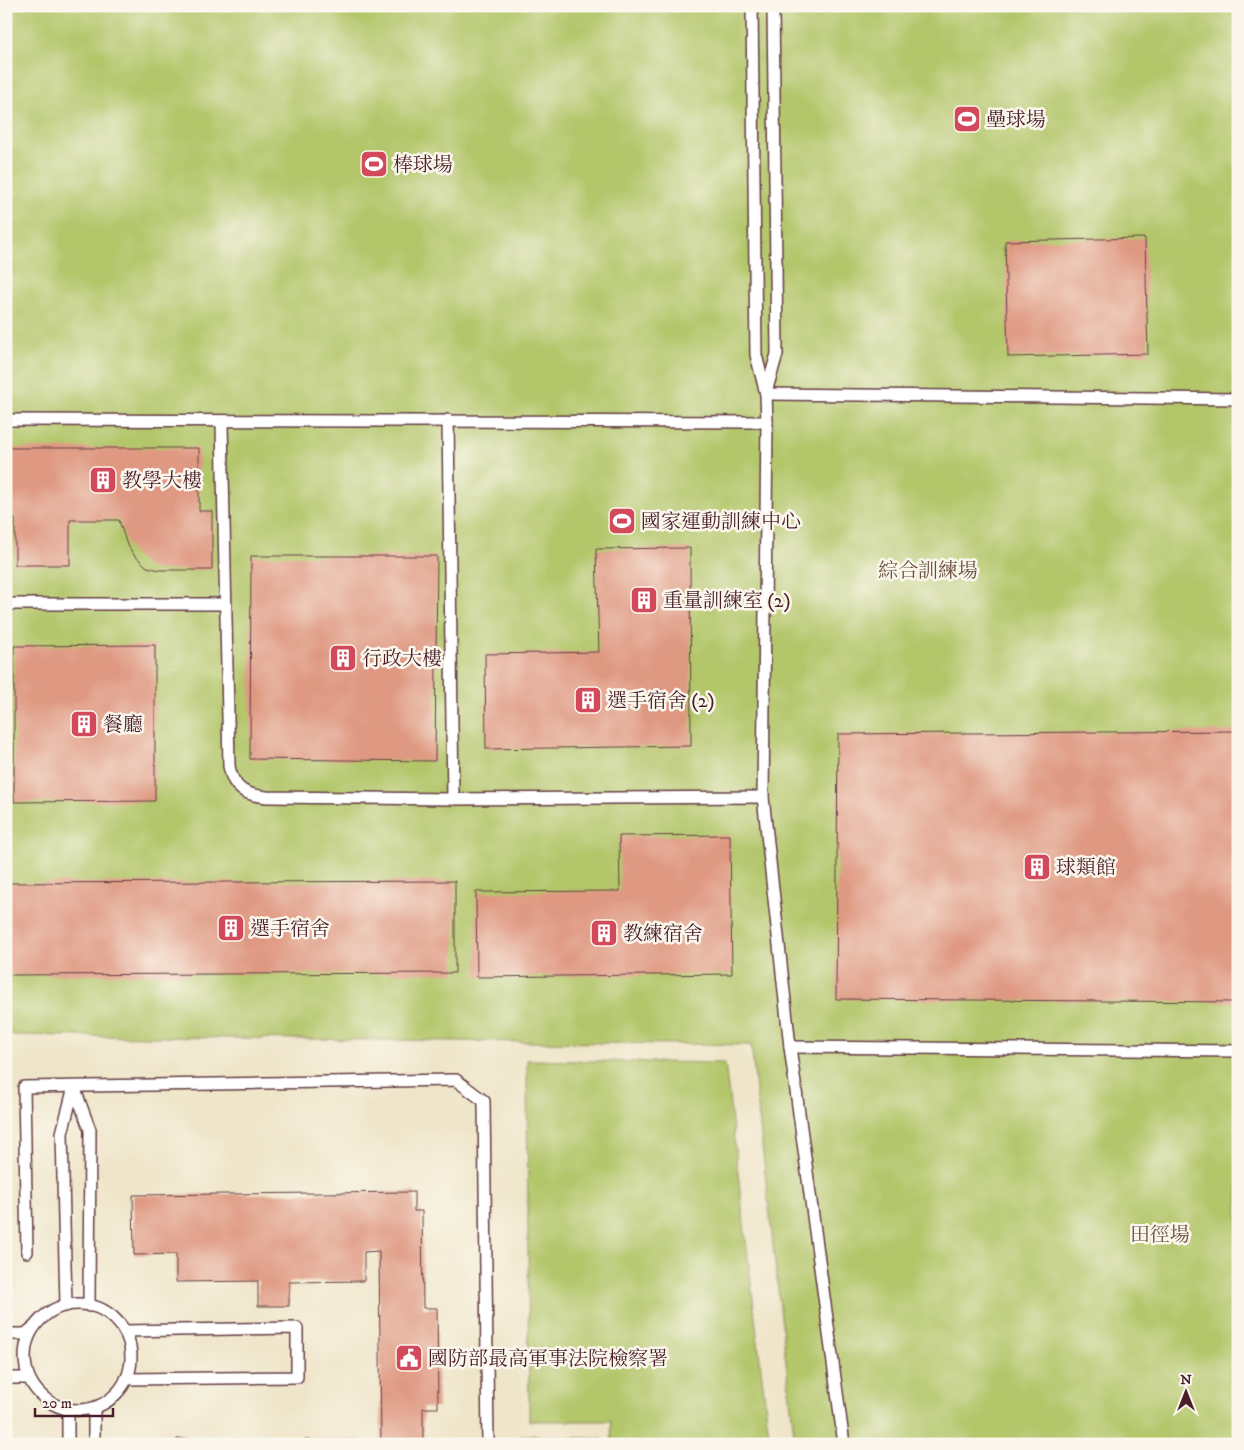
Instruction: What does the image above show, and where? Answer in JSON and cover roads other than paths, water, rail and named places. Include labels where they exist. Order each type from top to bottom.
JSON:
[{"type":"lane","points":[[752,6],[756,355],[766,394],[768,422],[764,797],[790,1047],[844,1444]]},
{"type":"lane","points":[[766,394],[778,354],[773,6]]},
{"type":"lane","points":[[766,394],[1238,399]]},
{"type":"lane","points":[[6,420],[222,423],[448,420],[768,422]]},
{"type":"lane","points":[[448,420],[453,799]]},
{"type":"lane","points":[[222,423],[224,604],[229,766],[236,786],[255,796],[267,797],[453,799],[764,797]]},
{"type":"lane","points":[[6,604],[224,604]]},
{"type":"lane","points":[[790,1047],[1238,1050]]},
{"type":"lane","points":[[27,1252],[24,1087],[456,1080],[484,1101],[488,1444]]},
{"type":"lane","points":[[74,1087],[90,1130],[89,1306]]},
{"type":"lane","points":[[66,1306],[62,1133],[74,1087]]},
{"type":"lane","points":[[6,1334],[25,1334],[45,1316],[66,1306],[89,1306],[109,1315],[124,1331],[130,1346],[131,1363],[119,1392],[108,1401],[94,1408],[68,1410],[52,1404],[38,1392],[28,1378],[25,1364],[25,1349],[29,1336],[37,1324]]},
{"type":"lane","points":[[124,1331],[297,1328],[297,1377],[126,1378]]},
{"type":"lane","points":[[6,1378],[28,1378]]},
{"type":"lane","points":[[94,1408],[94,1444]]},
{"type":"lane","points":[[68,1410],[68,1444]]},
{"type":"place","name":"壘球場","points":[[967,119]]},
{"type":"place","name":"棒球場","points":[[374,164]]},
{"type":"place","name":"教學大樓","points":[[103,480]]},
{"type":"place","name":"國家運動訓練中心","points":[[622,521]]},
{"type":"place","name":"重量訓練室 (2)","points":[[644,600]]},
{"type":"place","name":"行政大樓","points":[[343,658]]},
{"type":"place","name":"選手宿舍 (2)","points":[[588,700]]},
{"type":"place","name":"餐廳","points":[[84,724]]},
{"type":"place","name":"球類館","points":[[1037,867]]},
{"type":"place","name":"選手宿舍","points":[[231,928]]},
{"type":"place","name":"教練宿舍","points":[[604,933]]},
{"type":"place","name":"國防部最高軍事法院檢察署","points":[[409,1358]]},
{"type":"park label","name":"綜合訓練場","points":[[928,570]]},
{"type":"park label","name":"田徑場","points":[[1160,1234]]}]
